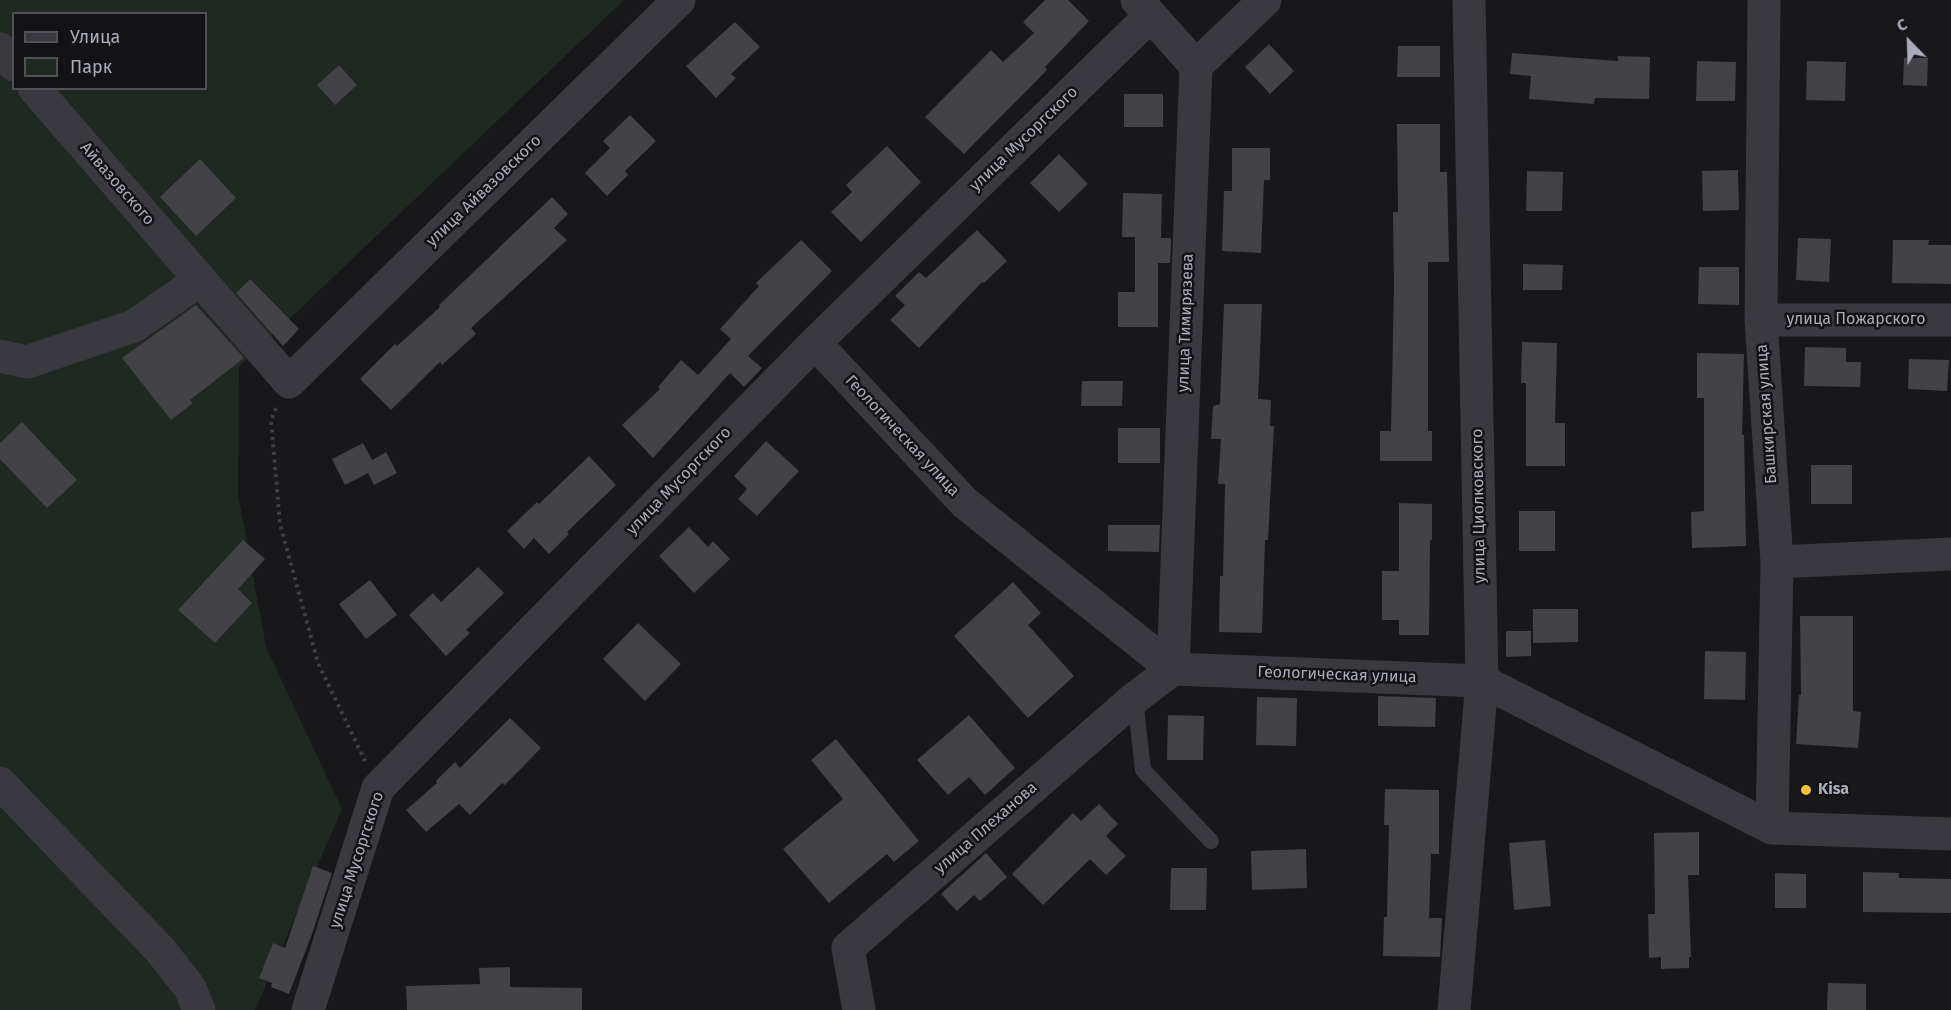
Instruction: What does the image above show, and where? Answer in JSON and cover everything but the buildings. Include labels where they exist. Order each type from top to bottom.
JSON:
[{"type":"street","name":"улица Айвазовского","points":[[288,382],[679,0]]},
{"type":"street","points":[[1143,8],[1196,66],[1265,0]]},
{"type":"street","name":"улица Циолковского","points":[[1454,1010],[1482,681],[1469,0]]},
{"type":"street","name":"Башкирская улица","points":[[1764,0],[1761,320],[1777,562],[1772,828]]},
{"type":"street","name":"улица Мусоргского","points":[[308,1010],[378,788],[1143,8]]},
{"type":"street","points":[[0,50],[12,63]]},
{"type":"street","name":"улица Тимирязева","points":[[1173,669],[1196,66]]},
{"type":"street","name":"Айвазовского","points":[[36,90],[288,382]]},
{"type":"street","points":[[0,356],[27,362],[134,326],[200,280]]},
{"type":"street","name":"улица Пожарского","points":[[1761,320],[1951,320]]},
{"type":"street","name":"Геологическая улица","points":[[815,343],[965,503],[1173,669],[1482,681],[1772,828],[1951,834]]},
{"type":"street","points":[[1777,562],[1951,554]]},
{"type":"street","name":"улица Плеханова","points":[[859,1010],[848,948],[1135,698],[1173,669]]},
{"type":"street","points":[[0,783],[161,951],[190,988],[199,1010]]},
{"type":"lane","points":[[1135,698],[1143,770],[1211,841]]},
{"type":"path","points":[[288,382],[271,420],[280,524],[318,663],[378,788]]},
{"type":"green space","points":[[0,0],[624,0],[239,367],[238,494],[266,647],[342,809],[255,1010],[0,1010]]},
{"type":"place","name":"Kisa","points":[[1806,790]]}]
